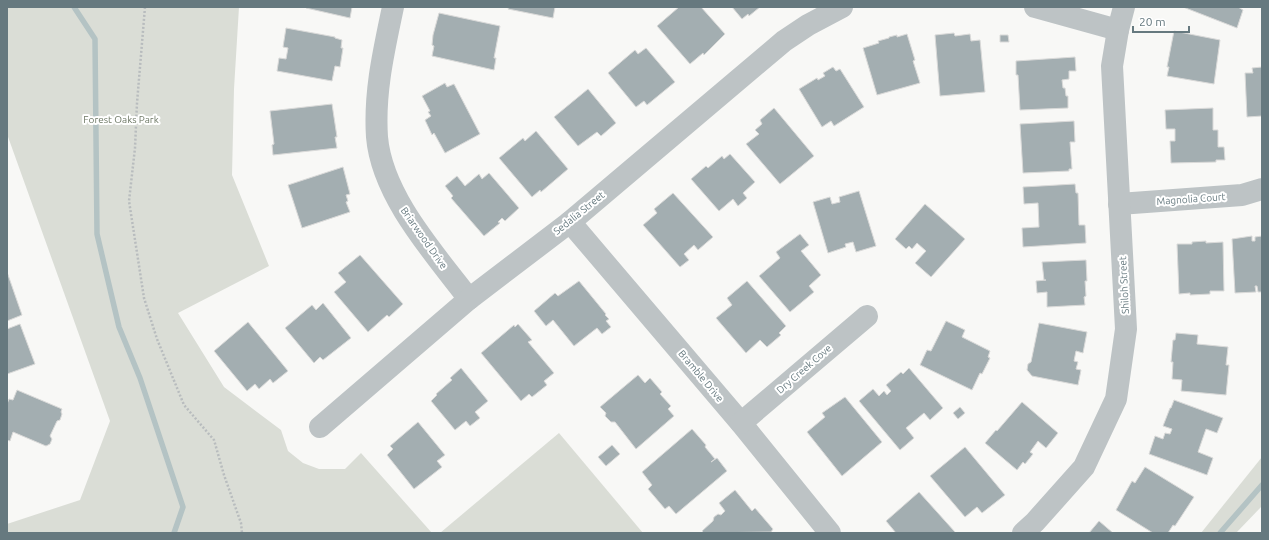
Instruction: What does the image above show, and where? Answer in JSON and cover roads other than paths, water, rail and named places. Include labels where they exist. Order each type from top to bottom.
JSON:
[{"type":"street","name":"Briarwood Drive","points":[[393,7],[381,66],[378,90],[377,138],[382,161],[401,206],[417,231],[469,299]]},
{"type":"street","name":"Sedalia Street","points":[[320,427],[469,299],[570,222],[784,41],[808,25],[842,7]]},
{"type":"street","points":[[1035,7],[1118,30]]},
{"type":"street","name":"Shiloh Street","points":[[1022,533],[1035,522],[1084,468],[1116,399],[1126,329],[1112,66],[1118,30],[1124,7]]},
{"type":"street","name":"Magnolia Court","points":[[1120,204],[1242,195],[1262,189]]},
{"type":"street","name":"Bramble Drive","points":[[570,222],[741,424],[830,533]]},
{"type":"street","name":"Dry Creek Cove","points":[[741,424],[867,316]]},
{"type":"waterway","points":[[74,7],[95,39],[97,234],[119,327],[140,378],[183,507],[174,533]]},
{"type":"waterway","points":[[1220,533],[1262,485]]},
{"type":"park label","name":"Forest Oaks Park","points":[[121,119]]}]
